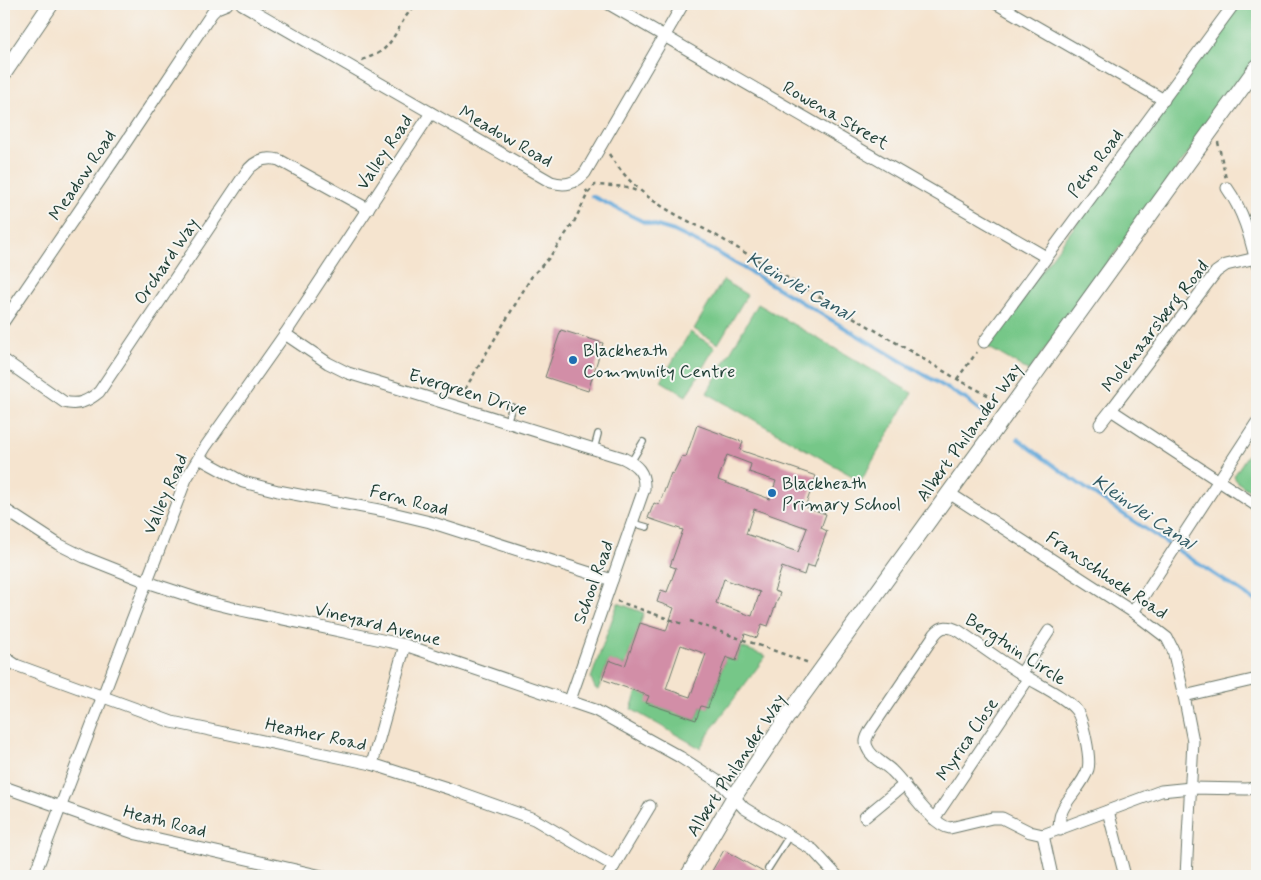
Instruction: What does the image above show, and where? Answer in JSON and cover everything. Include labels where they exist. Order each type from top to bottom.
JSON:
[{"type":"street","points":[[4,73],[51,4]]},
{"type":"street","name":"Meadow Road","points":[[4,321],[212,13],[217,8],[226,4]]},
{"type":"street","name":"Meadow Road","points":[[242,4],[551,182],[564,184],[579,180]]},
{"type":"street","name":"Rowena Street","points":[[608,4],[1046,257]]},
{"type":"street","points":[[579,180],[603,144],[683,4]]},
{"type":"street","points":[[997,4],[1164,100]]},
{"type":"street","name":"Petro Road","points":[[984,342],[1234,4]]},
{"type":"street","name":"Albert Philander Way","points":[[688,876],[734,797],[787,717],[990,436],[1004,408],[1257,67]]},
{"type":"street","name":"Valley Road","points":[[34,876],[186,479],[285,334],[431,113]]},
{"type":"street","name":"Orchard Way","points":[[4,360],[64,402],[71,404],[89,400],[99,392],[248,170],[252,165],[263,159],[280,160],[368,209]]},
{"type":"street","points":[[1227,188],[1244,216],[1256,262]]},
{"type":"street","name":"Molenaarsberg Road","points":[[1100,424],[1216,272],[1226,265],[1256,262]]},
{"type":"street","name":"Evergreen Drive","points":[[285,334],[328,363],[343,370],[594,449],[631,462],[636,465],[643,475]]},
{"type":"street","name":"Molenaarsberg Road","points":[[1111,410],[1257,506]]},
{"type":"street","points":[[1133,612],[1257,422]]},
{"type":"street","name":"Fern Road","points":[[199,458],[231,476],[252,484],[430,522],[612,580]]},
{"type":"street","name":"School Road","points":[[570,700],[644,489],[643,475]]},
{"type":"street","name":"Franschhoek Road","points":[[949,493],[1133,612],[1167,638],[1173,650],[1192,741],[1186,876]]},
{"type":"street","name":"Vineyard Avenue","points":[[4,509],[58,544],[84,557],[147,582],[208,602],[405,645],[595,710],[680,757],[722,784],[744,808],[813,850],[837,876]]},
{"type":"street","name":"Bergtuin Circle","points":[[934,819],[891,769],[870,753],[866,746],[866,739],[938,631],[947,626],[955,628],[1073,707],[1079,715],[1088,767],[1082,781],[1059,815],[1060,830]]},
{"type":"street","name":"Myrica Close","points":[[934,819],[1025,676],[1049,631]]},
{"type":"street","points":[[372,764],[405,645]]},
{"type":"street","name":"Heather Road","points":[[4,658],[16,665],[172,722],[372,764],[534,819],[614,866]]},
{"type":"street","points":[[1184,696],[1257,679]]},
{"type":"street","points":[[865,818],[904,784]]},
{"type":"street","name":"Heath Road","points":[[4,787],[137,834],[322,876]]},
{"type":"street","points":[[934,819],[943,826],[950,828],[992,818],[1002,818],[1030,832],[1043,835],[1157,792],[1191,788],[1246,790],[1257,788]]},
{"type":"street","points":[[608,876],[650,806]]},
{"type":"street","points":[[1108,811],[1125,876]]},
{"type":"street","points":[[1043,835],[1052,876]]},
{"type":"lane","points":[[507,422],[512,407]]},
{"type":"lane","points":[[594,449],[598,434]]},
{"type":"lane","points":[[631,462],[644,442]]},
{"type":"lane","points":[[633,522],[646,527]]},
{"type":"lane","points":[[768,869],[789,836]]},
{"type":"path","points":[[350,66],[383,50],[396,33],[409,10],[418,4]]},
{"type":"path","points":[[1216,139],[1227,188]]},
{"type":"path","points":[[603,144],[623,174],[642,193]]},
{"type":"path","points":[[579,180],[588,193]]},
{"type":"path","points":[[457,407],[462,395],[532,276],[549,258],[574,222],[588,193],[595,185],[627,187],[642,193],[1004,408]]},
{"type":"path","points":[[957,379],[984,342]]},
{"type":"path","points":[[606,597],[683,624]]},
{"type":"path","points":[[690,621],[812,664]]},
{"type":"green space","points":[[1239,4],[1257,4],[1257,59],[1029,371],[986,346]]},
{"type":"green space","points":[[723,280],[747,295],[718,344],[694,329]]},
{"type":"green space","points":[[758,304],[912,393],[861,481],[707,393]]},
{"type":"green space","points":[[690,332],[715,347],[686,396],[661,381]]},
{"type":"green space","points":[[1257,440],[1257,496],[1237,482],[1234,476]]},
{"type":"green space","points":[[618,603],[644,613],[625,666],[609,660],[598,690],[595,688],[591,678]]},
{"type":"green space","points":[[741,647],[766,656],[713,727],[700,748],[631,709],[640,682],[652,688],[647,703],[696,720],[701,706],[708,708],[725,660],[723,659],[724,657],[736,661]]},
{"type":"building","points":[[561,330],[603,343],[588,391],[545,377]]},
{"type":"building","points":[[697,425],[743,442],[740,450],[816,476],[805,507],[826,514],[821,528],[827,531],[814,567],[807,565],[804,575],[782,567],[774,591],[780,593],[768,626],[762,624],[757,638],[745,634],[736,661],[726,657],[708,708],[701,706],[696,720],[646,703],[649,696],[602,679],[609,660],[625,666],[640,623],[666,631],[674,608],[657,602],[661,590],[667,592],[676,568],[670,566],[683,530],[648,518],[654,503],[659,505],[671,473],[673,474],[682,456],[686,457]],"holes":[[[727,455],[751,464],[749,472],[776,481],[770,499],[718,480]],[[754,509],[807,528],[798,552],[746,534]],[[724,579],[760,592],[752,616],[716,603]],[[681,645],[706,654],[690,697],[666,689]]]},
{"type":"building","points":[[724,850],[770,876],[709,876]]},
{"type":"waterway","name":"Kleinvlei Canal","points":[[592,196],[644,222],[674,231],[713,250],[967,400],[985,415]]},
{"type":"waterway","name":"Kleinvlei Canal","points":[[1018,439],[1106,503],[1257,602]]},
{"type":"place","name":"Blackheath Community Centre","points":[[573,360]]},
{"type":"place","name":"Blackheath Primary School","points":[[772,493]]}]
